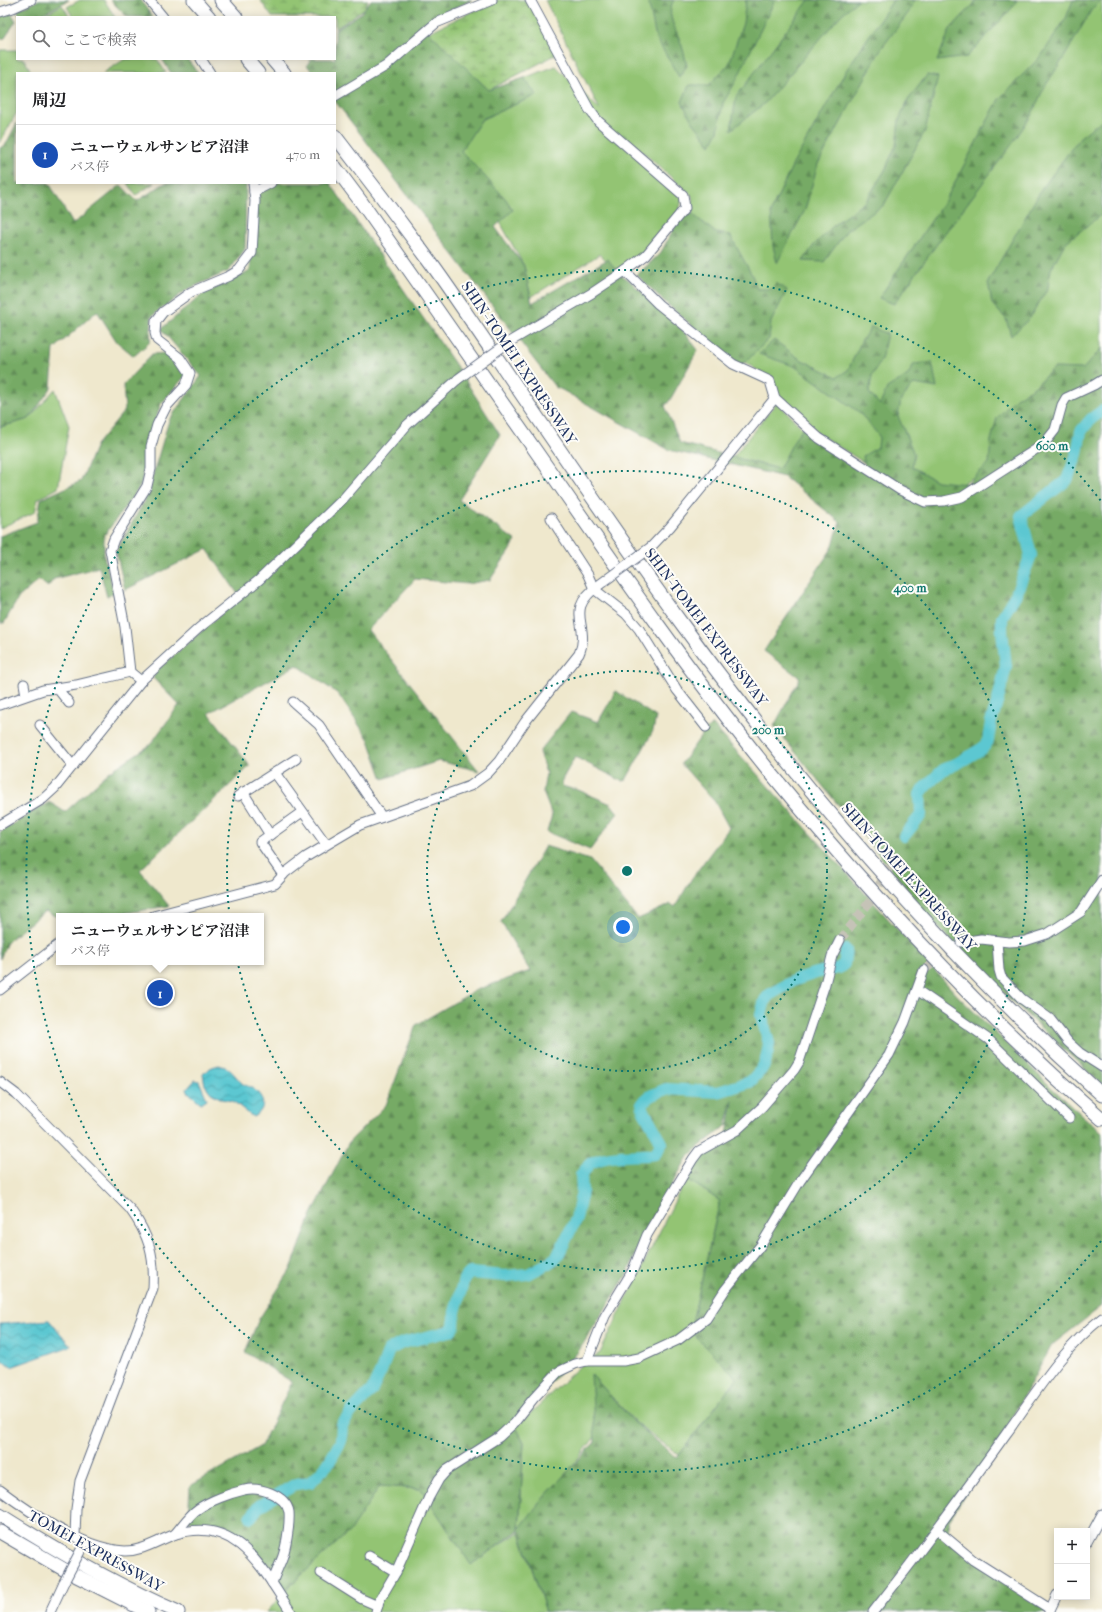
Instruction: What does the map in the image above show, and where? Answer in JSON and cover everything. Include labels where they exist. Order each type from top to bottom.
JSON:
[{"type":"highway","points":[[194,0],[208,16]]},
{"type":"highway","points":[[221,0],[235,16]]},
{"type":"highway","points":[[247,60],[257,72]]},
{"type":"highway","points":[[273,60],[283,72]]},
{"type":"highway","name":"SHIN-TOMEI EXPRESSWAY","points":[[336,137],[430,262],[650,580],[733,693],[784,758],[850,837],[953,951],[1010,1009],[1102,1095]]},
{"type":"highway","points":[[336,168],[372,216],[652,617],[766,767],[827,840],[897,918],[966,991],[1028,1052],[1102,1119]]},
{"type":"highway","points":[[0,1510],[122,1585]]},
{"type":"highway","name":"TOMEI EXPRESSWAY","points":[[0,1515],[59,1551],[122,1585],[178,1612]]},
{"type":"highway","name":"TOMEI EXPRESSWAY","points":[[0,1532],[65,1570],[148,1612]]},
{"type":"street","points":[[0,12],[14,8],[31,0]]},
{"type":"street","points":[[149,0],[162,16]]},
{"type":"street","points":[[336,95],[386,66],[436,23],[492,0]]},
{"type":"street","points":[[0,825],[43,798],[55,788],[141,681],[200,628],[259,580],[343,499],[407,425],[458,379],[509,342],[592,293],[625,271],[646,255],[685,208],[683,195],[598,121],[589,109],[530,0]]},
{"type":"street","points":[[202,60],[209,72]]},
{"type":"street","points":[[141,681],[130,672],[125,627],[110,550],[114,539],[147,486],[151,468],[151,446],[160,419],[166,407],[186,385],[190,373],[180,358],[157,340],[155,333],[156,322],[163,312],[191,292],[230,276],[239,270],[252,253],[254,187],[267,184]]},
{"type":"street","points":[[625,271],[658,304],[733,364],[770,381],[776,398],[819,438],[900,490],[925,502],[944,501],[962,497],[1044,444],[1055,430],[1062,405],[1066,398],[1102,380]]},
{"type":"street","points":[[165,913],[268,888],[275,884],[291,868],[326,844],[360,825],[470,786],[488,773],[499,761],[525,722],[579,654],[583,645],[578,614],[582,601],[596,587],[651,548],[776,398]]},
{"type":"street","points":[[551,518],[596,587],[626,614],[639,629],[677,690],[706,727]]},
{"type":"street","points":[[0,705],[43,690],[76,685],[130,672]]},
{"type":"street","points":[[24,684],[26,696]]},
{"type":"street","points":[[57,688],[69,703]]},
{"type":"street","points":[[294,702],[319,725],[382,818]]},
{"type":"street","points":[[40,725],[73,766]]},
{"type":"street","points":[[270,835],[241,794],[296,759]]},
{"type":"street","points":[[275,773],[326,844]]},
{"type":"street","points":[[284,875],[260,842],[302,812]]},
{"type":"street","points":[[961,942],[981,939],[997,941],[1026,941],[1047,934],[1081,912],[1102,880]]},
{"type":"street","points":[[587,1361],[605,1316],[633,1270],[647,1235],[692,1159],[699,1151],[737,1130],[762,1107],[794,1070],[799,1062],[825,984],[832,956],[840,940]]},
{"type":"street","points":[[997,941],[999,970],[1002,977],[1022,999],[1050,1019],[1068,1042],[1080,1053],[1102,1067]]},
{"type":"street","points":[[0,990],[56,946]]},
{"type":"street","points":[[321,1573],[377,1609],[396,1572],[429,1497],[439,1479],[447,1470],[499,1437],[514,1423],[533,1399],[558,1372],[575,1364],[587,1361],[623,1361],[639,1358],[678,1340],[706,1319],[725,1290],[761,1245],[800,1181],[889,1055],[905,1022],[924,970]]},
{"type":"street","points":[[917,990],[988,1039],[1069,1118]]},
{"type":"street","points":[[0,1082],[16,1094],[130,1209],[144,1228],[150,1246],[154,1277],[153,1288],[80,1481],[76,1509],[75,1536]]},
{"type":"street","points":[[873,1612],[937,1530],[1067,1349],[1102,1318]]},
{"type":"street","points":[[174,1534],[198,1509],[245,1489],[264,1491],[279,1496],[289,1510],[289,1529],[282,1560],[276,1570],[272,1583]]},
{"type":"street","points":[[0,1490],[35,1514],[75,1536],[84,1543],[114,1550],[137,1550],[148,1547],[174,1534],[194,1530],[215,1532],[234,1539],[250,1553],[291,1612]]},
{"type":"street","points":[[1090,1536],[1102,1514]]},
{"type":"street","points":[[937,1530],[973,1560],[1050,1611],[1055,1600]]},
{"type":"street","points":[[50,1612],[84,1543]]},
{"type":"street","points":[[369,1556],[396,1572]]},
{"type":"green space","points":[[39,0],[69,0],[38,16],[20,16],[17,10]]},
{"type":"green space","points":[[80,0],[104,0],[114,16],[72,16],[67,7]]},
{"type":"green space","points":[[110,0],[140,0],[152,16],[126,16]]},
{"type":"green space","points":[[260,0],[368,0],[365,8],[336,28],[336,16],[271,16]]},
{"type":"green space","points":[[371,0],[472,0],[421,24],[489,90],[524,78],[537,95],[482,119],[461,151],[505,198],[513,210],[495,227],[524,266],[532,303],[608,259],[618,273],[629,280],[682,329],[698,350],[670,400],[665,406],[680,443],[779,469],[797,435],[804,427],[865,467],[863,456],[878,447],[879,436],[859,412],[794,366],[759,354],[774,340],[800,359],[837,377],[848,370],[862,340],[871,327],[887,334],[881,360],[872,376],[869,393],[880,405],[887,388],[908,375],[914,364],[932,362],[937,388],[914,384],[901,400],[898,416],[914,454],[912,467],[937,481],[967,484],[989,463],[991,440],[997,418],[1016,398],[1034,387],[1054,368],[1083,369],[1102,348],[1102,1085],[999,989],[924,913],[896,876],[774,726],[800,678],[764,651],[832,548],[840,522],[784,477],[669,450],[555,387],[336,102],[336,72],[312,72],[307,65],[310,60],[336,60],[336,29],[361,13]]},
{"type":"green space","points":[[496,0],[530,0],[559,53],[489,90],[429,32]]},
{"type":"green space","points":[[545,0],[1102,0],[1102,349],[991,468],[927,502],[820,435],[774,395],[771,379],[734,355],[637,275],[693,222],[692,196],[623,134],[683,195],[678,216],[646,255],[618,273],[600,254],[531,297],[524,266],[500,222],[513,210],[460,151],[482,119],[536,95],[524,78],[556,66],[600,110]]},
{"type":"green space","points":[[648,0],[674,0],[671,14],[673,24],[682,45],[687,66],[679,77],[656,38]]},
{"type":"green space","points":[[746,0],[775,0],[735,83],[723,103],[718,131],[711,145],[692,121],[682,102],[689,85],[709,85],[729,64],[743,23]]},
{"type":"green space","points":[[809,0],[858,0],[841,15],[765,103],[731,130],[736,97]]},
{"type":"green space","points":[[893,0],[915,0],[909,12],[881,49],[818,164],[805,210],[777,263],[773,246],[771,211],[793,164],[847,69]]},
{"type":"green space","points":[[976,0],[1017,0],[1012,8],[967,57],[937,61],[950,29]]},
{"type":"green space","points":[[1073,0],[1102,0],[1092,9],[1065,56],[1044,88],[1031,116],[1010,147],[942,237],[894,304],[879,298],[946,199],[999,99],[1042,55],[1066,18]]},
{"type":"green space","points":[[62,5],[69,16],[42,16]]},
{"type":"green space","points":[[11,12],[16,21],[5,38],[0,39],[0,15]]},
{"type":"green space","points":[[0,50],[16,50],[16,60],[25,60],[31,72],[16,72],[16,114],[0,143]]},
{"type":"green space","points":[[123,60],[158,60],[165,72],[105,72]]},
{"type":"green space","points":[[163,60],[188,60],[197,72],[170,72]]},
{"type":"green space","points":[[927,75],[938,77],[925,131],[884,205],[847,230],[824,262],[803,261],[814,245],[835,224],[866,201],[885,170],[896,145],[899,120],[908,100]]},
{"type":"green space","points":[[1102,120],[1102,214],[1065,243],[1051,269],[1048,288],[1030,318],[1011,336],[1006,319],[992,304],[988,282],[1041,190],[1080,137]]},
{"type":"green space","points":[[16,125],[16,184],[50,184],[73,224],[121,185],[137,201],[163,184],[246,184],[245,249],[229,271],[188,289],[152,316],[150,342],[134,356],[117,342],[97,311],[54,349],[51,388],[29,419],[0,427],[0,148],[6,144]]},
{"type":"green space","points":[[129,184],[152,184],[136,195]]},
{"type":"green space","points":[[262,184],[331,184],[455,364],[500,435],[459,500],[516,541],[490,580],[467,584],[415,579],[368,630],[479,771],[439,761],[383,779],[369,740],[338,694],[297,665],[209,713],[250,766],[140,870],[169,906],[125,913],[56,913],[56,916],[45,911],[7,942],[0,959],[0,832],[49,802],[65,812],[109,772],[150,745],[179,705],[153,678],[157,670],[240,597],[207,549],[125,590],[116,551],[146,498],[169,420],[201,376],[161,329],[203,294],[250,271],[254,192]]},
{"type":"green space","points":[[685,208],[716,233],[730,235],[752,275],[757,289],[772,289],[776,283],[787,290],[771,322],[769,339],[740,367],[666,303],[637,275],[660,254]]},
{"type":"green space","points":[[166,353],[186,375],[161,404],[148,442],[141,485],[104,536],[104,557],[114,593],[107,597],[99,567],[54,579],[48,587],[39,580],[19,597],[4,623],[0,623],[0,536],[37,522],[41,499],[81,481],[96,445],[125,410],[123,385],[152,354]]},
{"type":"green space","points":[[55,389],[69,426],[58,488],[38,499],[35,512],[0,528],[0,427],[29,419]]},
{"type":"green space","points":[[777,402],[802,428],[779,469],[733,457]]},
{"type":"green space","points":[[616,691],[656,717],[653,731],[626,780],[622,781],[575,757],[562,780],[562,786],[576,789],[611,804],[618,813],[590,850],[547,832],[552,815],[543,792],[546,773],[539,752],[571,712],[598,722]]},
{"type":"green space","points":[[712,724],[957,995],[1054,1090],[1102,1133],[1102,1306],[1052,1345],[992,1453],[949,1520],[950,1541],[999,1571],[1046,1610],[1045,1612],[546,1612],[519,1530],[471,1565],[421,1489],[380,1486],[350,1531],[283,1592],[267,1566],[247,1543],[230,1532],[220,1528],[188,1520],[190,1486],[261,1446],[292,1382],[245,1352],[259,1319],[291,1269],[311,1216],[349,1142],[386,1105],[416,1025],[476,990],[530,971],[501,922],[545,846],[590,860],[638,919],[671,904],[675,907],[692,878],[729,828],[715,802],[681,764],[704,732]],"holes":[[[733,1100],[727,1134],[702,1155],[686,1178],[720,1201],[690,1331],[737,1378],[677,1458],[634,1422],[591,1374],[595,1442],[544,1497],[519,1529],[524,1442],[514,1423],[578,1352],[628,1273],[643,1236],[686,1160],[696,1149],[726,1126]]]},
{"type":"green space","points":[[686,1178],[720,1201],[690,1331],[738,1378],[679,1455],[636,1423],[593,1377],[595,1437],[520,1532],[546,1612],[267,1612],[379,1486],[421,1489],[471,1564],[519,1532],[524,1442],[516,1427],[583,1363],[600,1353]]},
{"type":"water","points":[[219,1065],[229,1069],[243,1084],[256,1091],[263,1102],[261,1110],[258,1114],[253,1117],[233,1101],[222,1099],[211,1093],[205,1085],[203,1074],[209,1068]]},
{"type":"water","points":[[195,1080],[199,1081],[207,1099],[201,1103],[188,1092],[187,1089]]},
{"type":"water","points":[[49,1320],[71,1346],[11,1367],[0,1358],[0,1324]]},
{"type":"waterway","points":[[904,836],[921,815],[920,794],[926,786],[943,770],[983,748],[988,741],[991,722],[1006,666],[1002,617],[1016,594],[1031,555],[1021,516],[1067,480],[1077,454],[1081,431],[1091,419],[1102,411]]},
{"type":"waterway","points":[[251,1517],[259,1506],[296,1484],[311,1482],[328,1464],[341,1441],[342,1425],[352,1411],[372,1390],[389,1350],[402,1343],[450,1331],[454,1326],[455,1312],[464,1279],[470,1273],[505,1276],[528,1274],[557,1257],[576,1219],[582,1191],[581,1175],[591,1163],[606,1158],[655,1154],[662,1143],[644,1111],[642,1103],[650,1096],[666,1089],[718,1092],[750,1082],[765,1063],[768,1050],[769,1043],[761,1015],[765,1000],[769,995],[795,980],[816,973],[839,968],[844,964],[846,950]]},
{"type":"tunnel","points":[[840,940],[871,900],[896,855]]},
{"type":"tunnel","points":[[924,970],[957,946]]},
{"type":"place","name":"ニューウェルサンピア沼津","points":[[160,993]]}]
